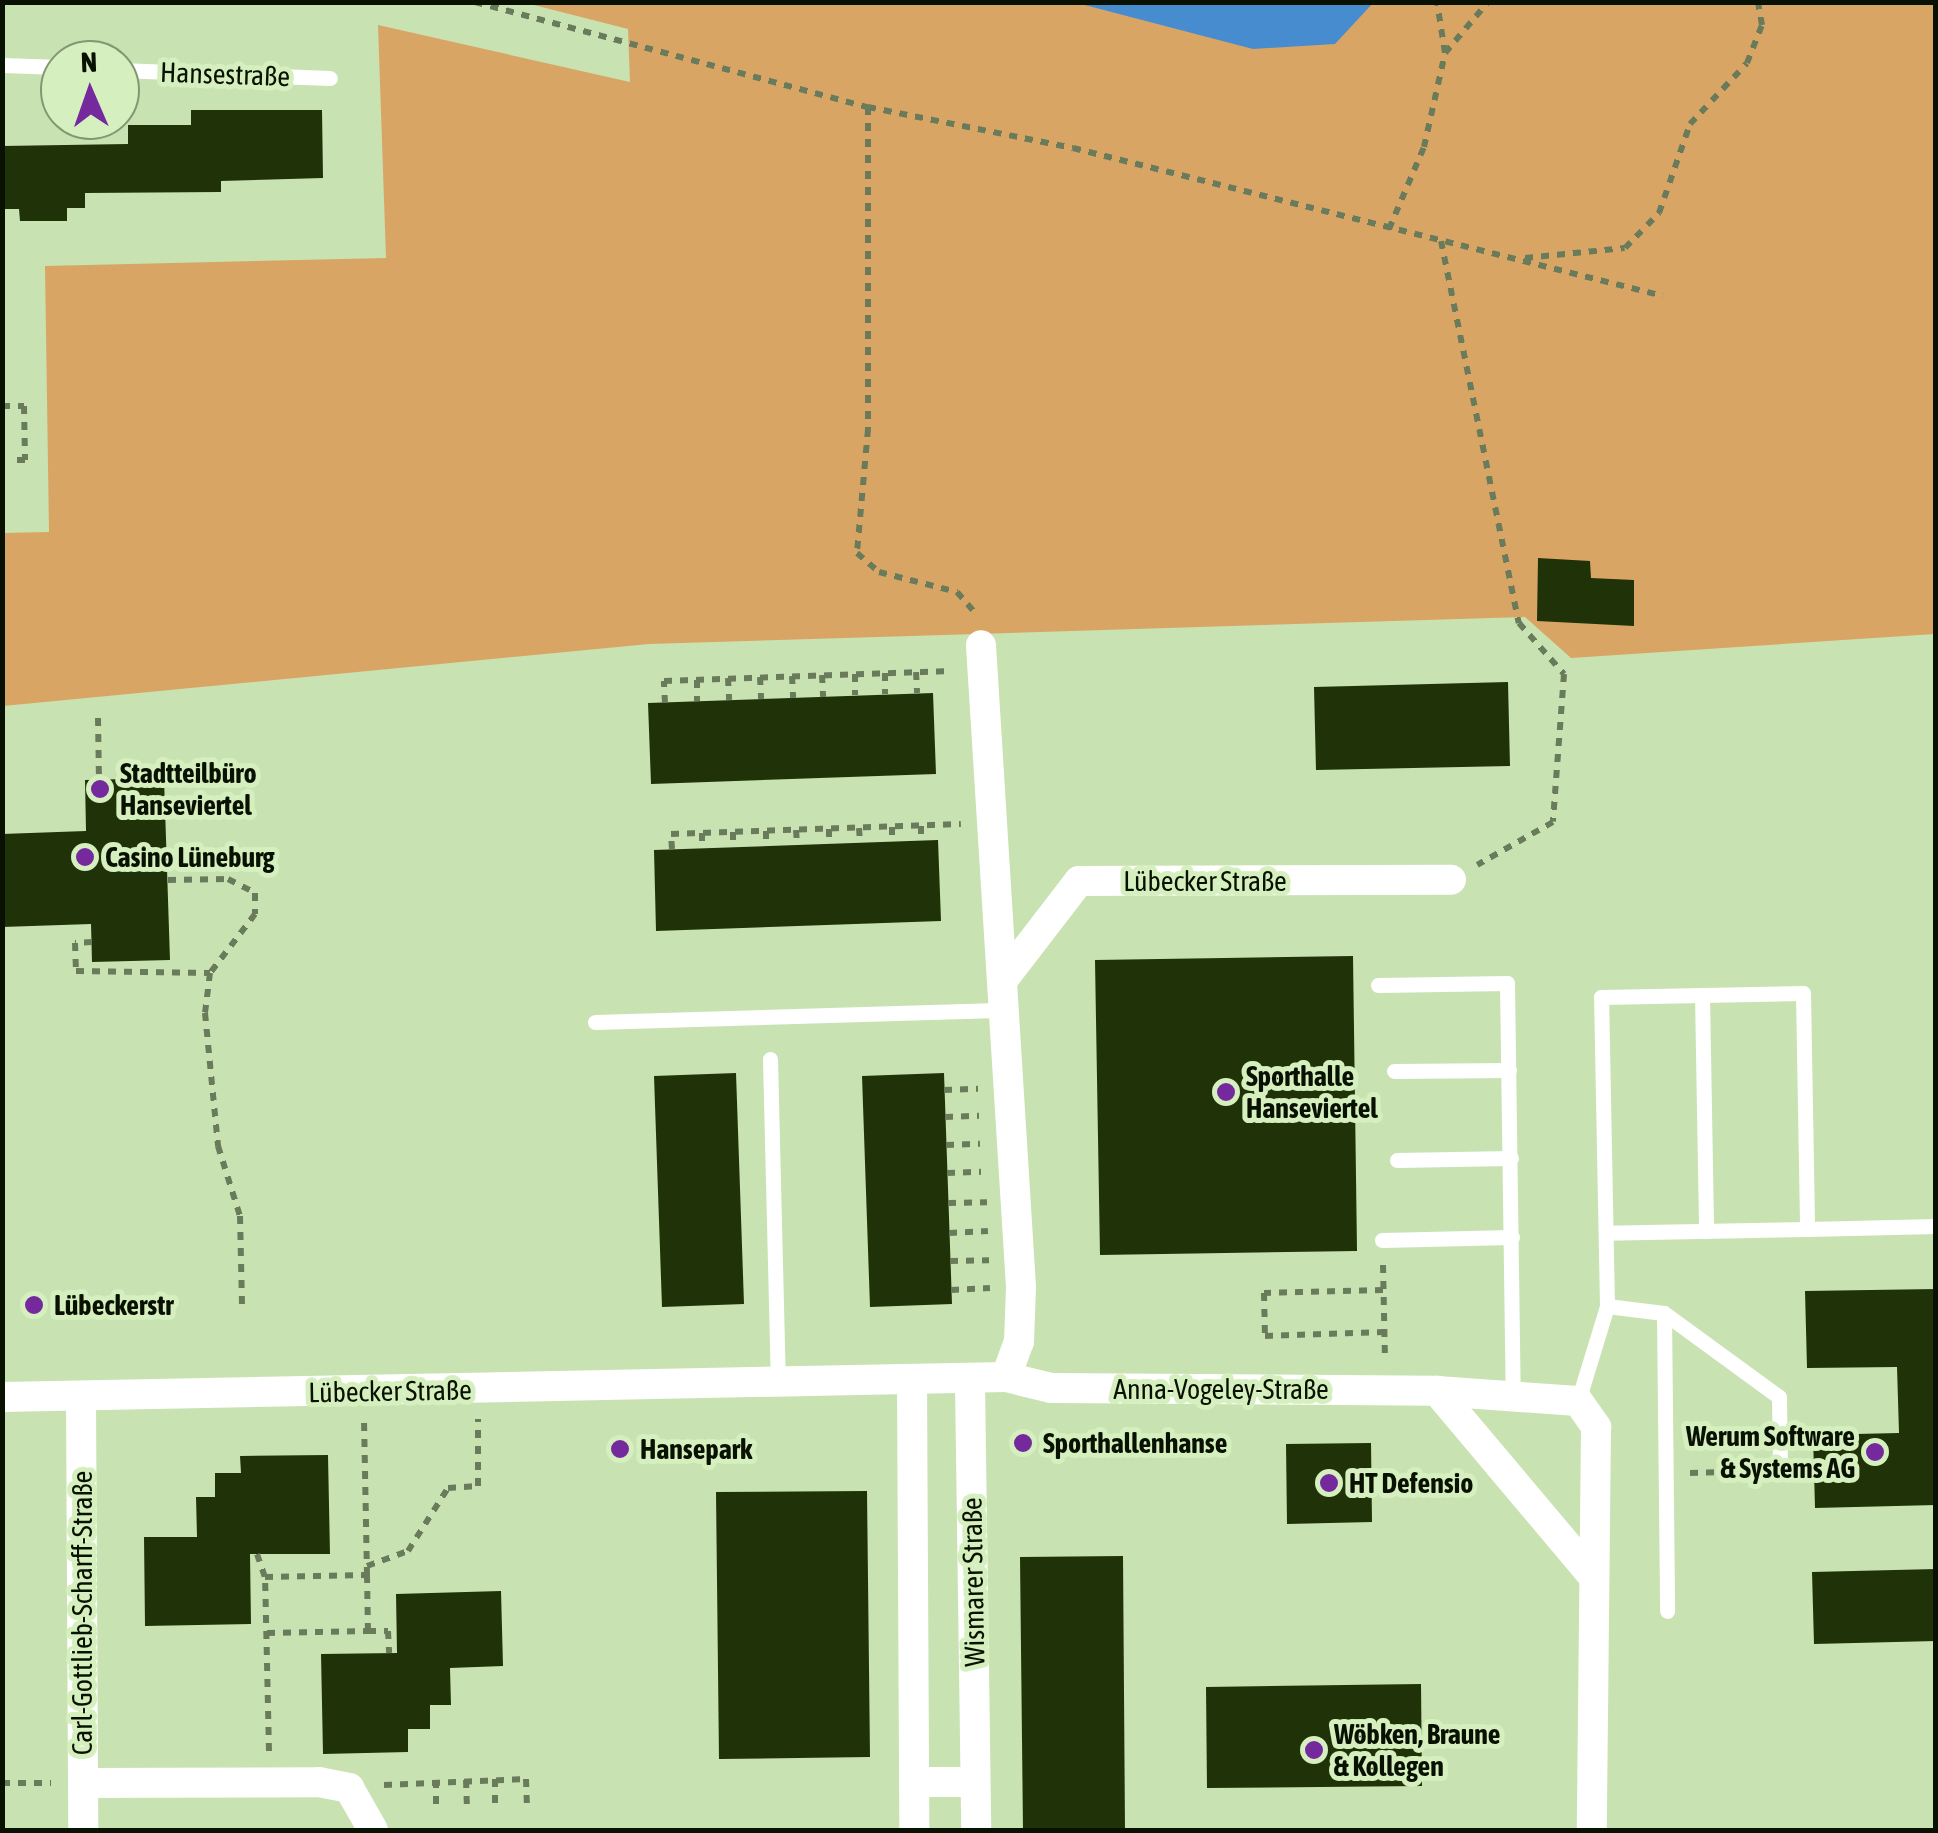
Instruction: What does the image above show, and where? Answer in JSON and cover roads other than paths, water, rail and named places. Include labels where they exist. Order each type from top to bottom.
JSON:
[{"type":"street","points":[[984,657],[997,823],[1021,1287],[1019,1342],[1006,1376]]},
{"type":"street","name":"Lübecker Straße","points":[[1005,977],[1080,882],[1451,880]]},
{"type":"street","name":"Lübecker Straße","points":[[2,1397],[970,1382],[1006,1376]]},
{"type":"street","name":"Anna-Vogeley-Straße","points":[[1006,1376],[1051,1388],[1436,1391],[1578,1401]]},
{"type":"street","points":[[912,1382],[914,1830]]},
{"type":"street","name":"Wismarer Straße","points":[[970,1382],[976,1830]]},
{"type":"street","points":[[1436,1391],[1592,1575]]},
{"type":"street","name":"Carl-Gottlieb-Scharff-Straße","points":[[81,1396],[83,1830]]},
{"type":"street","points":[[1578,1401],[1596,1427],[1602,1469],[1592,1575],[1592,1830]]},
{"type":"street","points":[[82,1783],[270,1780],[349,1788],[369,1817]]},
{"type":"street","points":[[914,1782],[975,1782]]},
{"type":"lane","points":[[2,65],[40,66]]},
{"type":"lane","name":"Hansestraße","points":[[140,71],[330,78]]},
{"type":"lane","points":[[1378,985],[1507,983],[1513,1394]]},
{"type":"lane","points":[[1578,1401],[1606,1306],[1601,997],[1803,993],[1807,1229]]},
{"type":"lane","points":[[1702,995],[1706,1231]]},
{"type":"lane","points":[[595,1022],[1007,1010]]},
{"type":"lane","points":[[770,1059],[778,1384]]},
{"type":"lane","points":[[1394,1072],[1509,1070]]},
{"type":"lane","points":[[1396,1160],[1510,1158]]},
{"type":"lane","points":[[1606,1233],[1936,1226]]},
{"type":"lane","points":[[1382,1240],[1512,1238]]},
{"type":"lane","points":[[1606,1306],[1664,1313],[1779,1396],[1780,1471]]},
{"type":"lane","points":[[1664,1313],[1667,1611]]},
{"type":"water","points":[[1077,3],[1373,3],[1335,44],[1253,49]]},
{"type":"place","name":"Stadtteilbüro Hanseviertel","points":[[100,789]]},
{"type":"place","name":"Casino Lüneburg","points":[[85,857]]},
{"type":"place","name":"Sporthalle Hanseviertel","points":[[1226,1092]]},
{"type":"place","name":"Lübeckerstr","points":[[34,1305]]},
{"type":"place","name":"Sporthallenhanse","points":[[1023,1443]]},
{"type":"place","name":"Hansepark","points":[[620,1449]]},
{"type":"place","name":"Werum Software & Systems AG","points":[[1875,1452]]},
{"type":"place","name":"HT Defensio","points":[[1329,1483]]},
{"type":"place","name":"Wöbken, Braune & Kollegen","points":[[1314,1750]]}]
